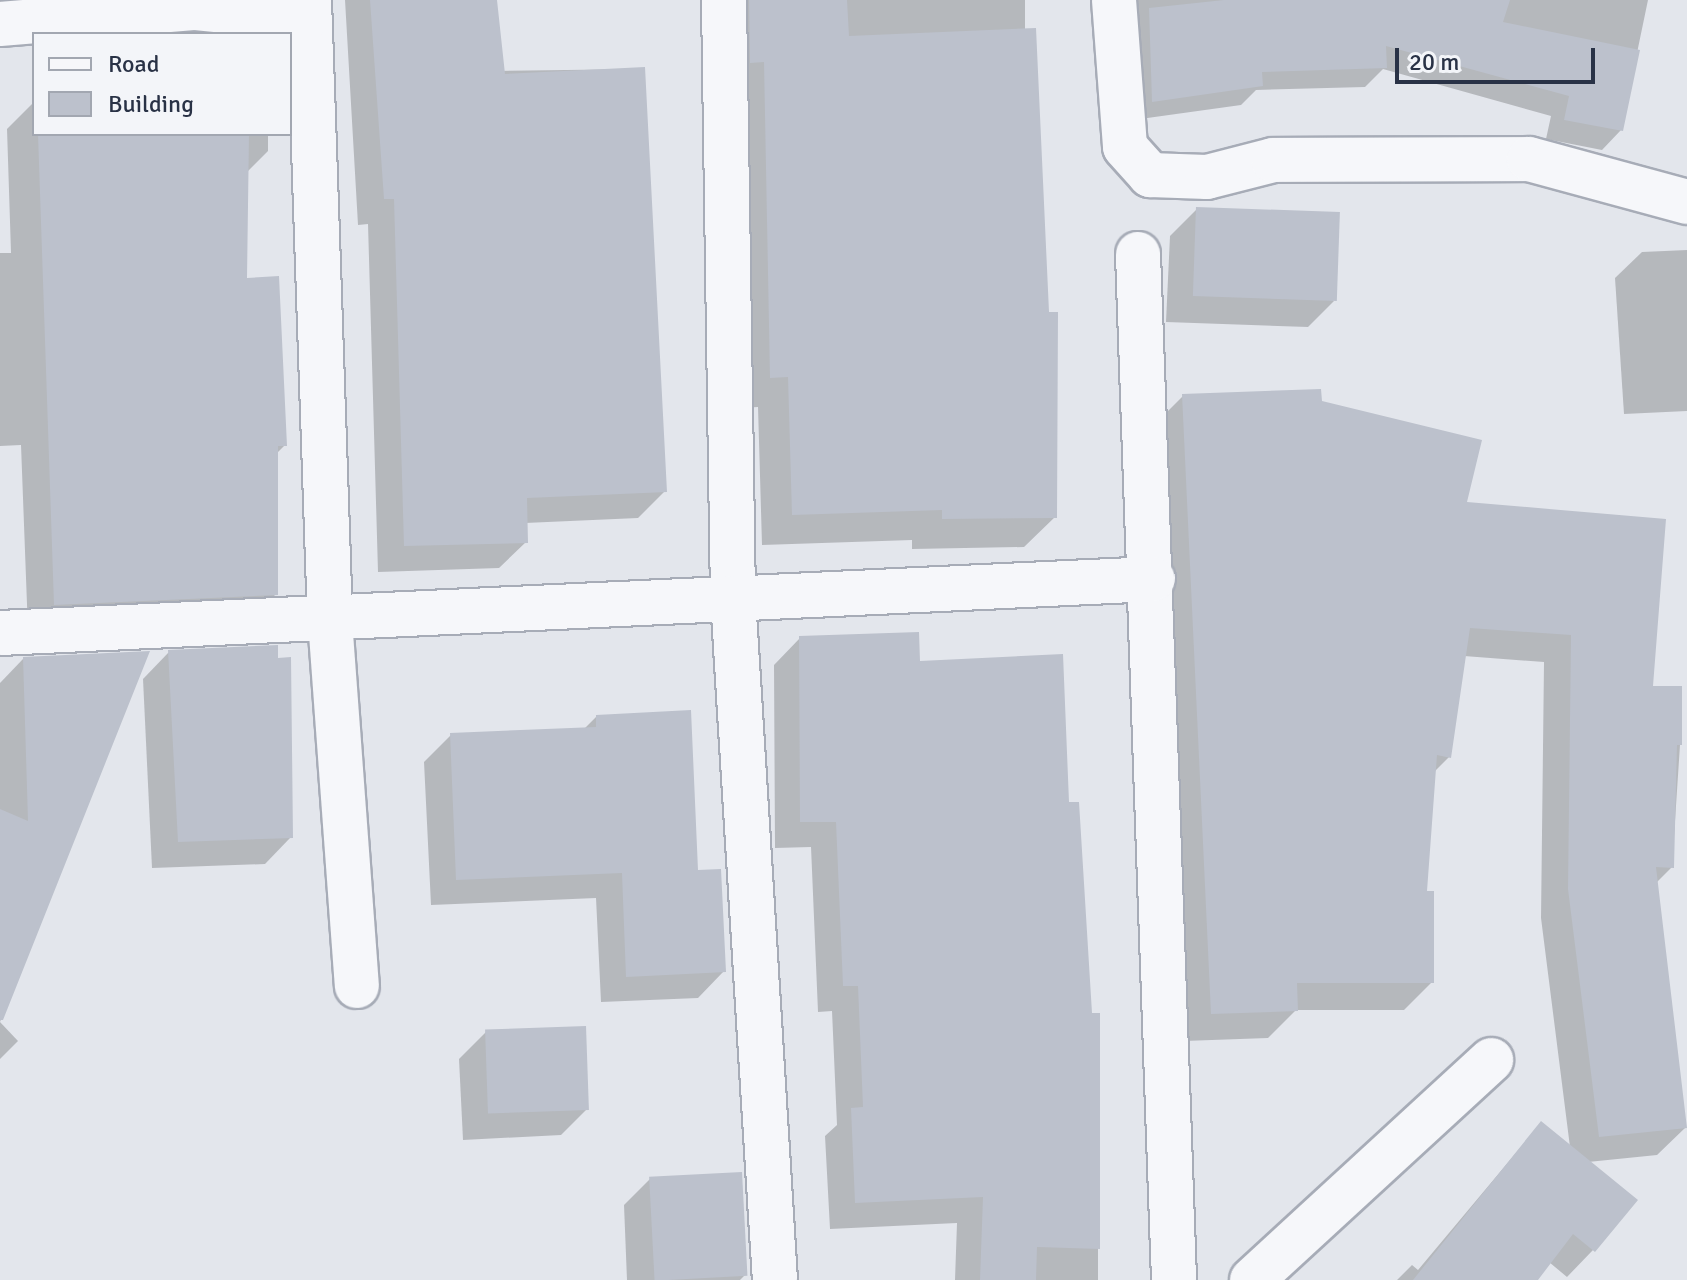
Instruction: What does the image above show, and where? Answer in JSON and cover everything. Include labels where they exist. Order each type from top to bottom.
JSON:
[{"type":"street","points":[[724,0],[733,598],[775,1280]]},
{"type":"street","points":[[1114,0],[1125,147],[1150,175],[1207,177],[1273,160],[1529,159],[1687,202]]},
{"type":"street","points":[[0,24],[196,8],[307,10],[330,620],[357,986]]},
{"type":"street","points":[[1138,254],[1153,579],[1174,1280]]},
{"type":"street","points":[[0,633],[330,620],[1153,579]]},
{"type":"street","points":[[1252,1280],[1491,1060]]},
{"type":"building","points":[[370,0],[497,0],[505,74],[645,67],[667,492],[527,498],[528,543],[404,546],[394,199],[384,199]]},
{"type":"building","points":[[749,0],[847,0],[849,36],[1036,28],[1049,312],[1058,312],[1057,518],[942,519],[942,510],[792,515],[788,377],[770,378],[764,62],[750,63]]},
{"type":"building","points":[[1224,0],[1510,0],[1503,22],[1640,50],[1623,131],[1564,120],[1569,96],[1386,46],[1387,68],[1262,72],[1263,86],[1152,102],[1149,8]]},
{"type":"building","points":[[38,136],[249,136],[247,278],[279,276],[287,446],[278,446],[278,595],[54,605]]},
{"type":"building","points":[[1196,207],[1340,212],[1337,301],[1193,296]]},
{"type":"building","points":[[1321,389],[1322,401],[1482,440],[1467,502],[1666,519],[1653,686],[1682,686],[1682,745],[1677,745],[1674,868],[1656,867],[1687,1128],[1599,1137],[1568,889],[1571,635],[1470,628],[1451,758],[1437,755],[1427,891],[1434,891],[1434,983],[1297,983],[1298,1011],[1211,1014],[1182,394]]},
{"type":"building","points":[[919,632],[920,661],[1063,654],[1069,802],[1079,802],[1092,1013],[1100,1013],[1100,1249],[1037,1247],[1036,1280],[980,1280],[983,1197],[855,1203],[851,1108],[863,1107],[858,986],[843,986],[836,822],[800,822],[799,636]]},
{"type":"building","points":[[278,645],[278,658],[291,657],[293,838],[178,842],[168,650]]},
{"type":"building","points":[[150,651],[3,1020],[0,1020],[0,809],[28,821],[23,657]]},
{"type":"building","points":[[691,710],[698,870],[721,869],[726,972],[626,977],[622,873],[456,880],[450,733],[596,727],[596,715]]},
{"type":"building","points":[[586,1026],[589,1110],[488,1113],[485,1030]]},
{"type":"building","points":[[1541,1121],[1638,1200],[1595,1252],[1573,1234],[1538,1280],[1413,1280]]},
{"type":"building","points":[[742,1172],[747,1276],[655,1280],[649,1177]]}]
